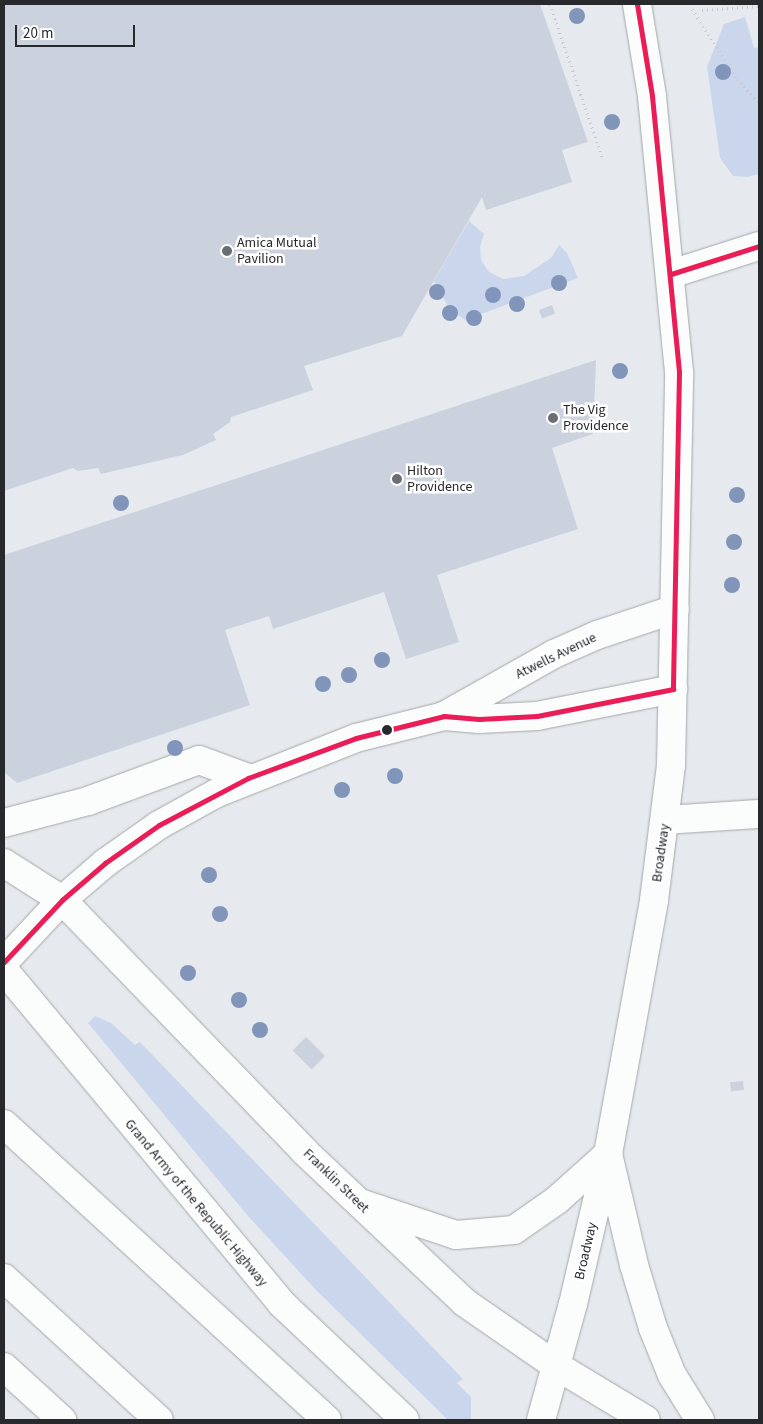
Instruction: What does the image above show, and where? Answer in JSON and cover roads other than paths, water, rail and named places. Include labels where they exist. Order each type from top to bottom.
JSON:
[{"type":"main road","name":"Broadway","points":[[541,1420],[573,1304],[608,1154],[666,820],[674,689],[679,372],[671,274],[652,96],[637,4]]},
{"type":"main road","points":[[671,274],[759,246]]},
{"type":"main road","name":"Atwells Avenue","points":[[4,962],[62,900],[105,863],[159,825],[248,778],[356,738],[444,716],[554,654],[597,635],[675,609]]},
{"type":"main road","name":"Atwells Avenue","points":[[444,716],[479,719],[537,716],[674,689]]},
{"type":"main road","points":[[4,823],[88,801],[199,760],[248,778]]},
{"type":"main road","points":[[666,820],[759,814]]},
{"type":"main road","name":"Franklin Street","points":[[4,862],[62,900],[356,1202],[464,1302],[556,1365],[646,1420]]},
{"type":"main road","name":"Grand Army of the Republic Highway","points":[[4,970],[281,1303],[405,1420]]},
{"type":"main road","points":[[4,1124],[327,1420]]},
{"type":"main road","points":[[356,1202],[456,1235],[514,1230],[557,1200],[608,1154],[634,1266],[653,1328],[672,1376],[700,1420]]},
{"type":"main road","points":[[4,1278],[159,1420]]},
{"type":"main road","points":[[4,1367],[62,1420]]},
{"type":"place","name":"Amica Mutual Pavilion","points":[[227,251]]},
{"type":"place","name":"The Vig Providence","points":[[553,418]]},
{"type":"place","name":"Hilton Providence","points":[[397,479]]}]
